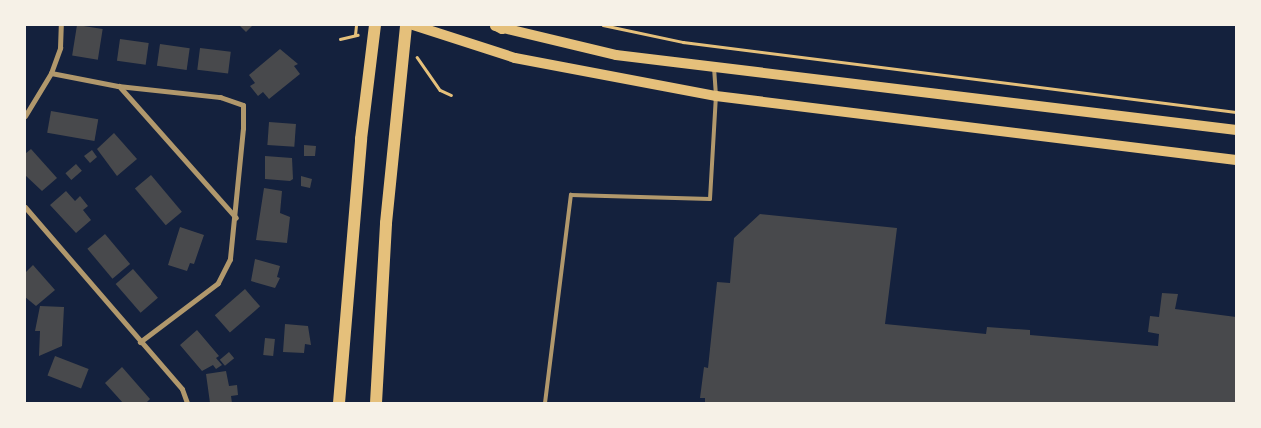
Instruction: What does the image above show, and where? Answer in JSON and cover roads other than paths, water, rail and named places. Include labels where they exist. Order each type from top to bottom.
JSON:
[{"type":"main road","points":[[339,403],[361,139],[375,25]]},
{"type":"main road","points":[[376,403],[386,223],[406,25]]},
{"type":"main road","points":[[413,25],[515,58],[716,96],[1236,160]]},
{"type":"main road","points":[[498,26],[616,55],[1236,130]]},
{"type":"street","points":[[25,116],[51,73],[60,48],[61,25]]},
{"type":"street","points":[[51,73],[118,86],[220,97],[243,105],[236,218],[230,259],[218,283],[140,342]]},
{"type":"street","points":[[118,86],[236,218]]},
{"type":"street","points":[[25,207],[182,389],[187,403]]},
{"type":"lane","points":[[545,403],[570,195],[710,199],[716,96],[714,67]]}]
